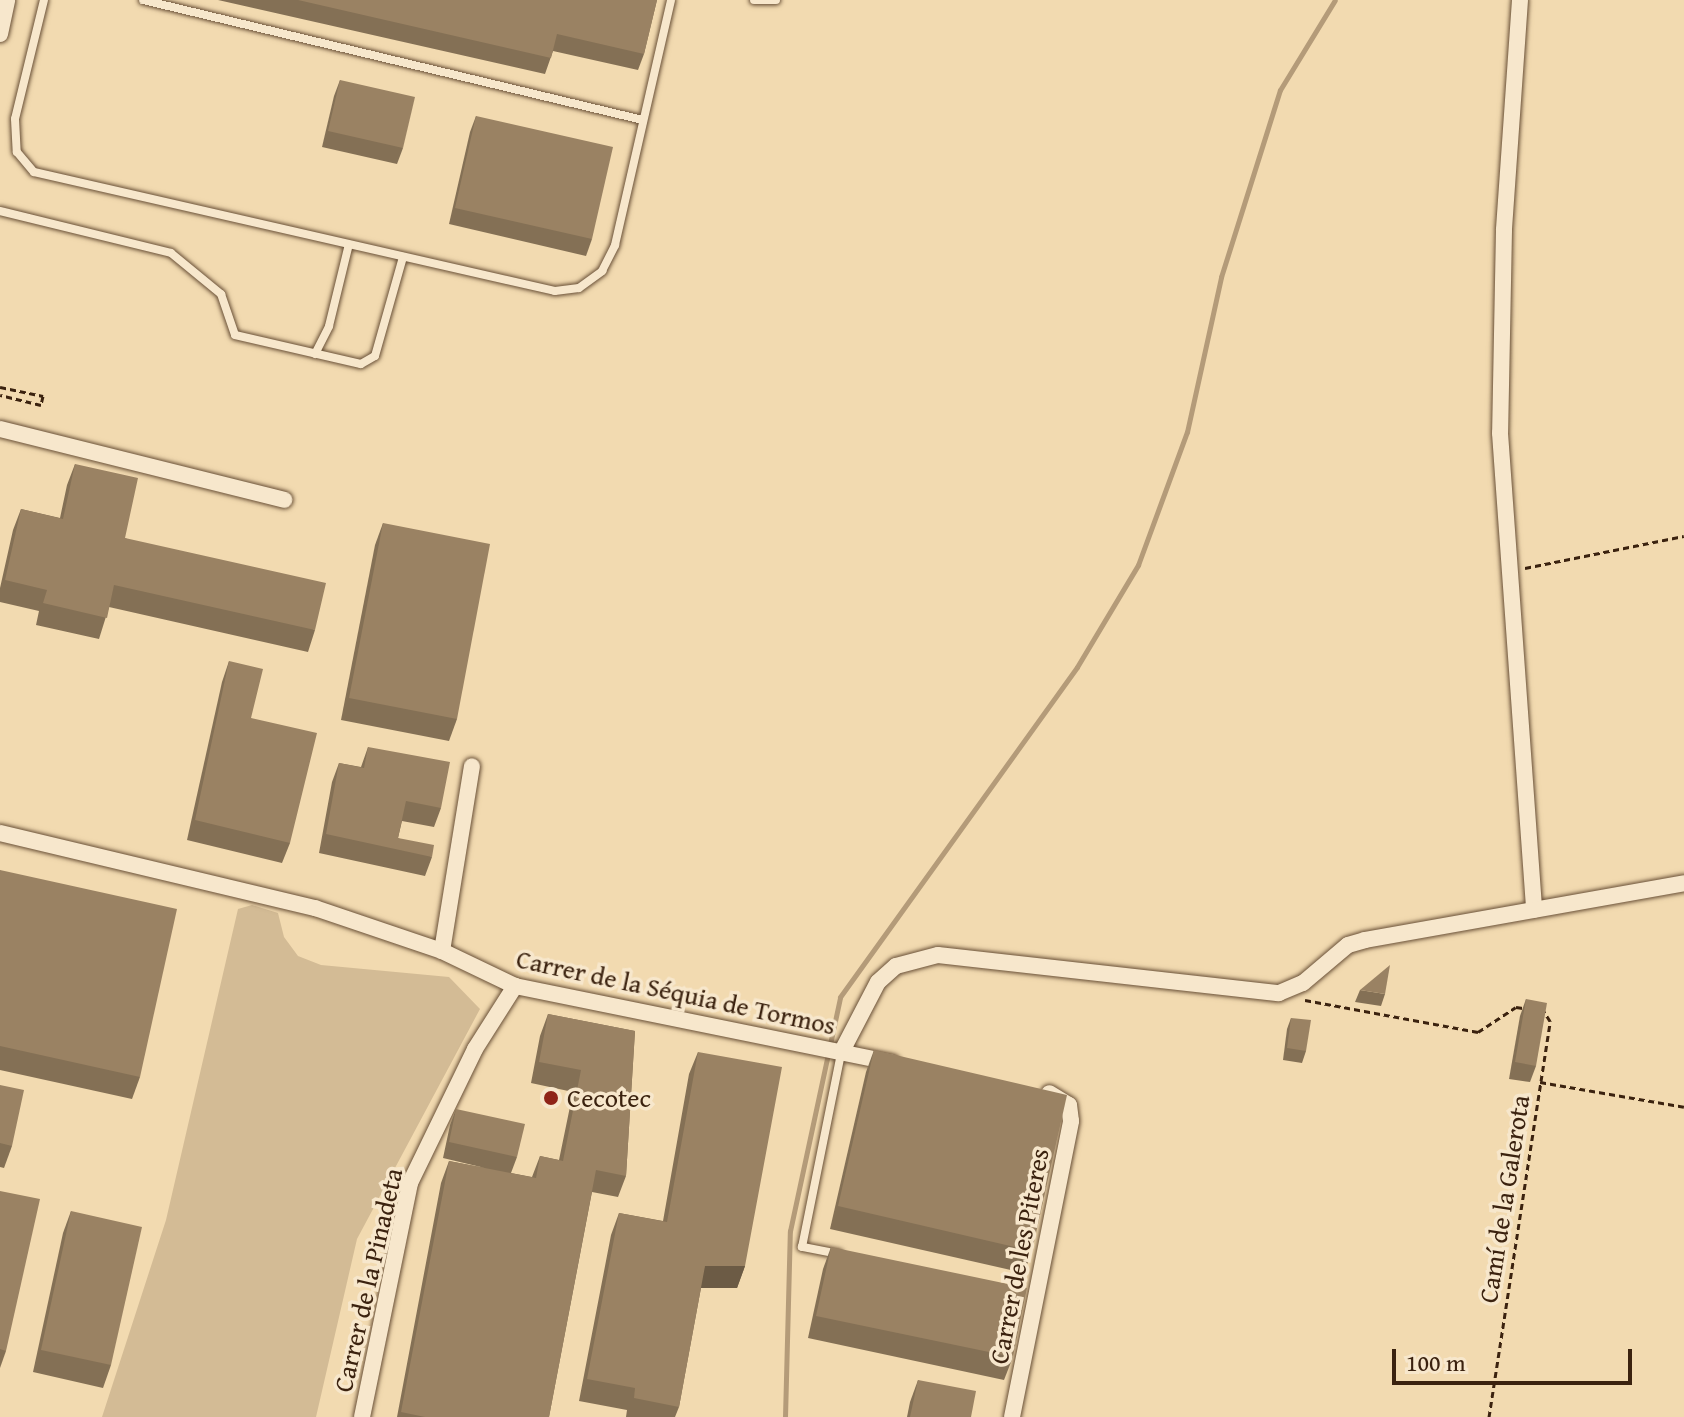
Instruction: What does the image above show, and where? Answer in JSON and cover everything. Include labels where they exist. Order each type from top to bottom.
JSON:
[{"type":"street","points":[[0,34],[7,0]]},
{"type":"street","points":[[1520,0],[1504,230],[1500,433],[1534,910]]},
{"type":"street","points":[[0,429],[284,500]]},
{"type":"street","points":[[442,951],[472,766]]},
{"type":"street","name":"Carrer de la Séquia de Tormos","points":[[0,833],[315,908],[442,951],[515,986],[918,1068]]},
{"type":"street","points":[[841,1053],[878,982],[896,966],[938,955],[1279,993],[1303,983],[1348,945],[1684,883]]},
{"type":"street","name":"Carrer de la Pinadeta","points":[[362,1417],[410,1183],[475,1049],[515,986]]},
{"type":"street","name":"Carrer de les Piteres","points":[[1012,1417],[1029,1292],[1071,1121],[1069,1105],[1056,1094],[1025,1088]]},
{"type":"lane","points":[[44,0],[15,119],[17,152],[34,172],[555,291],[579,288],[602,271],[615,245],[671,0]]},
{"type":"lane","points":[[143,0],[643,120]]},
{"type":"lane","points":[[754,0],[776,0]]},
{"type":"lane","points":[[0,211],[171,253],[221,294],[235,335],[361,364],[375,356],[403,257]]},
{"type":"lane","points":[[315,354],[329,326],[349,244]]},
{"type":"lane","points":[[841,1053],[802,1247],[849,1256]]},
{"type":"path","points":[[0,387],[43,396],[41,405],[0,395]]},
{"type":"path","points":[[1509,571],[1684,536]]},
{"type":"path","name":"Camí de la Galerota","points":[[1279,993],[1478,1032],[1516,1007],[1546,1011],[1550,1021],[1489,1417]]},
{"type":"path","points":[[1540,1082],[1684,1107]]},
{"type":"shaded area","points":[[252,905],[278,913],[284,937],[298,956],[321,965],[449,977],[480,1009],[357,1239],[316,1417],[102,1417],[166,1220],[238,909]]},
{"type":"building","points":[[298,0],[657,0],[644,54],[557,34],[551,58]]},
{"type":"building","points":[[340,80],[415,97],[403,148],[328,131]]},
{"type":"building","points":[[476,116],[613,147],[592,239],[455,208]]},
{"type":"building","points":[[75,464],[138,478],[125,538],[326,583],[315,630],[114,585],[107,618],[43,603],[47,590],[5,580],[21,509],[63,519]]},
{"type":"building","points":[[383,523],[490,544],[457,719],[349,698]]},
{"type":"building","points":[[229,661],[263,669],[251,718],[317,733],[290,843],[195,820]]},
{"type":"building","points":[[368,747],[450,762],[441,808],[406,801],[398,838],[434,845],[432,857],[326,834],[339,763],[364,768]]},
{"type":"building","points":[[0,870],[177,909],[140,1077],[0,1046]]},
{"type":"building","points":[[1390,965],[1385,994],[1360,990]]},
{"type":"building","points":[[1526,999],[1547,1003],[1536,1066],[1515,1062]]},
{"type":"building","points":[[548,1014],[635,1031],[626,1176],[596,1170],[549,1417],[425,1417],[401,1412],[449,1161],[536,1178],[540,1156],[563,1161],[581,1070],[539,1062]]},
{"type":"building","points":[[1291,1018],[1311,1020],[1306,1051],[1287,1048]]},
{"type":"building","points":[[874,1050],[1067,1095],[1032,1251],[838,1206]]},
{"type":"building","points":[[698,1052],[782,1067],[745,1266],[705,1266],[679,1407],[634,1398],[635,1388],[587,1379],[619,1213],[667,1222]]},
{"type":"building","points":[[0,1085],[24,1090],[12,1146],[0,1143]]},
{"type":"building","points":[[456,1109],[525,1124],[517,1157],[449,1142]]},
{"type":"building","points":[[0,1191],[40,1199],[6,1351],[0,1349]]},
{"type":"building","points":[[71,1211],[142,1227],[111,1365],[41,1350]]},
{"type":"building","points":[[831,1247],[1027,1288],[1013,1357],[816,1316]]},
{"type":"building","points":[[918,1380],[976,1391],[971,1417],[910,1417]]},
{"type":"waterway","points":[[785,1417],[790,1231],[840,997],[1077,667],[1138,565],[1187,432],[1221,277],[1280,90],[1335,0]]},
{"type":"place","name":"Cecotec","points":[[551,1098]]}]
